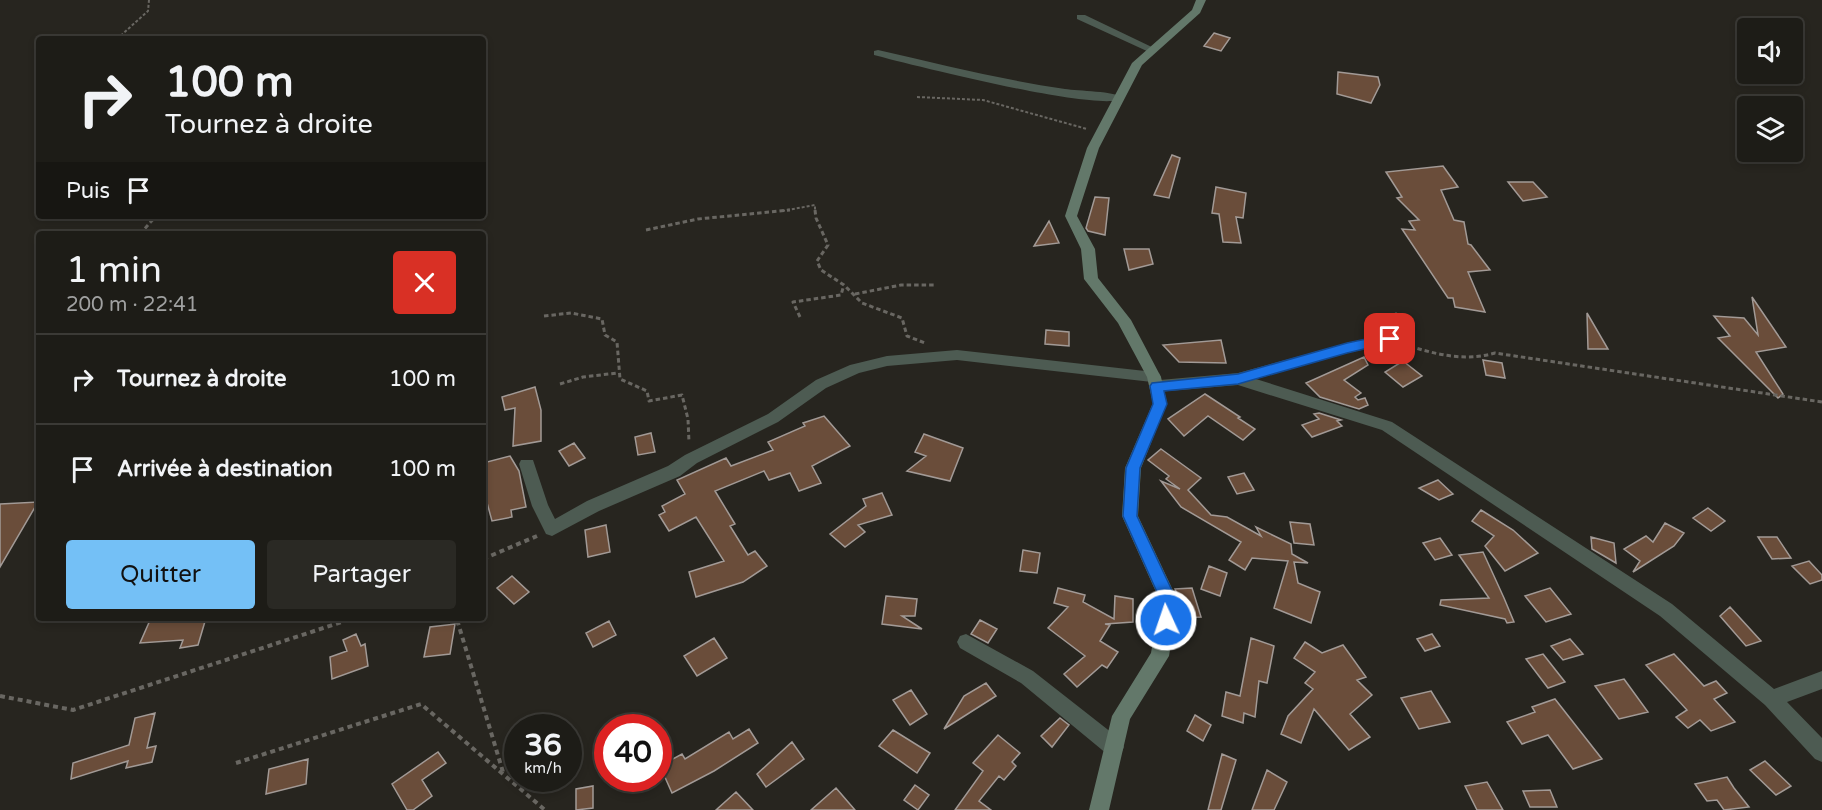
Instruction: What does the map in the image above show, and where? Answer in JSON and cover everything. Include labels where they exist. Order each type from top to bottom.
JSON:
[{"type":"street","points":[[1100,810],[1121,716],[1160,656],[1169,601],[1130,516],[1133,468],[1160,404],[1155,381],[1124,320],[1091,279],[1088,249],[1071,216],[1093,148],[1137,63],[1196,11],[1201,0]]},
{"type":"street","points":[[1081,17],[1153,50]]},
{"type":"street","points":[[878,53],[1009,84],[1086,96],[1118,98]]},
{"type":"street","points":[[526,464],[540,506],[552,529],[593,506],[674,471],[691,459],[773,418],[820,384],[855,369],[887,361],[957,355],[1155,381],[1238,379],[1347,348],[1390,339],[1396,317]]},
{"type":"street","points":[[1238,379],[1387,426],[1666,610],[1772,699],[1822,752]]},
{"type":"street","points":[[966,642],[1027,677],[1114,747]]},
{"type":"street","points":[[1772,699],[1822,680]]},
{"type":"path","points":[[120,36],[148,11],[149,0]]},
{"type":"path","points":[[918,97],[947,94],[1005,102],[1102,134]]},
{"type":"path","points":[[646,230],[698,219],[759,212],[771,213],[814,205],[816,218],[828,245],[817,261],[821,270],[838,277],[843,287],[868,306],[902,318],[907,336],[927,344]]},
{"type":"path","points":[[143,231],[153,219]]},
{"type":"path","points":[[854,295],[901,285],[936,285]]},
{"type":"path","points":[[800,316],[793,302],[841,295],[843,287]]},
{"type":"path","points":[[544,316],[571,313],[602,318],[605,335],[616,342],[620,356],[617,374],[620,380],[636,384],[646,391],[649,401],[682,395],[688,419],[691,459]]},
{"type":"path","points":[[1390,339],[1438,356],[1484,357],[1495,353],[1822,402]]},
{"type":"path","points":[[560,384],[582,377],[617,374]]},
{"type":"path","points":[[486,558],[552,529]]},
{"type":"path","points":[[0,696],[73,710],[345,621]]},
{"type":"path","points":[[450,621],[458,623],[503,774]]},
{"type":"path","points":[[236,764],[421,704],[545,810]]},
{"type":"building","points":[[1214,33],[1230,38],[1221,51],[1204,46]]},
{"type":"building","points":[[1338,72],[1378,77],[1380,85],[1371,103],[1337,94]]},
{"type":"building","points":[[1172,155],[1180,158],[1169,198],[1154,195]]},
{"type":"building","points":[[1443,166],[1458,187],[1441,190],[1454,220],[1464,222],[1468,244],[1490,270],[1468,272],[1485,312],[1455,307],[1453,298],[1448,298],[1402,229],[1415,230],[1409,221],[1419,220],[1397,198],[1402,197],[1386,172]]},
{"type":"building","points":[[1508,182],[1533,182],[1547,197],[1523,201]]},
{"type":"building","points":[[1216,187],[1246,193],[1243,218],[1236,217],[1241,243],[1223,242],[1219,214],[1212,213]]},
{"type":"building","points":[[1095,197],[1109,198],[1105,235],[1088,231],[1086,228]]},
{"type":"building","points":[[1049,221],[1059,243],[1034,246]]},
{"type":"building","points":[[1124,249],[1149,249],[1153,264],[1129,270]]},
{"type":"building","points":[[1752,297],[1786,347],[1756,352],[1783,394],[1778,398],[1718,338],[1730,336],[1714,316],[1744,318],[1758,335]]},
{"type":"building","points":[[1587,313],[1608,349],[1588,349]]},
{"type":"building","points":[[1046,330],[1069,332],[1069,346],[1045,344]]},
{"type":"building","points":[[1221,340],[1226,363],[1179,362],[1163,345]]},
{"type":"building","points":[[1364,357],[1368,365],[1344,380],[1361,393],[1355,397],[1358,400],[1365,398],[1368,405],[1359,409],[1320,397],[1306,383]]},
{"type":"building","points":[[1483,360],[1502,363],[1505,378],[1486,375]]},
{"type":"building","points":[[1403,361],[1422,376],[1403,387],[1385,372]]},
{"type":"building","points":[[535,387],[541,410],[541,441],[513,446],[515,408],[505,410],[502,397]]},
{"type":"building","points":[[1205,394],[1255,429],[1243,440],[1208,416],[1184,436],[1168,419]]},
{"type":"building","points":[[1319,413],[1341,420],[1337,421],[1342,426],[1312,437],[1302,425],[1319,419],[1314,414]]},
{"type":"building","points":[[824,416],[850,446],[812,466],[821,483],[799,491],[790,473],[769,480],[764,471],[715,491],[735,524],[730,526],[748,555],[755,551],[767,566],[743,582],[696,597],[689,572],[724,561],[696,517],[669,531],[659,515],[665,512],[662,506],[685,494],[677,480],[726,458],[731,466],[773,450],[768,442],[805,426],[803,423]]},
{"type":"building","points":[[651,433],[655,452],[638,455],[635,437]]},
{"type":"building","points":[[924,434],[963,448],[950,481],[907,471],[926,456],[915,452]]},
{"type":"building","points":[[574,443],[585,458],[569,466],[559,451]]},
{"type":"building","points":[[1161,449],[1201,478],[1188,490],[1211,515],[1227,517],[1261,536],[1256,527],[1291,544],[1292,554],[1308,563],[1294,562],[1298,583],[1320,592],[1311,623],[1274,608],[1288,561],[1252,558],[1245,570],[1229,560],[1241,542],[1181,507],[1161,481],[1180,489],[1166,479],[1169,476],[1148,460]]},
{"type":"building","points":[[510,456],[519,471],[526,507],[511,510],[512,517],[492,521],[486,499],[486,462]]},
{"type":"building","points":[[1244,473],[1254,490],[1237,494],[1228,477]]},
{"type":"building","points":[[1438,480],[1453,494],[1439,500],[1419,488]]},
{"type":"building","points":[[882,493],[892,515],[858,525],[865,532],[845,547],[830,534],[866,506],[863,499]]},
{"type":"building","points":[[36,502],[0,567],[0,504]]},
{"type":"building","points":[[1708,508],[1725,521],[1711,531],[1693,518]]},
{"type":"building","points":[[1481,510],[1513,530],[1538,553],[1505,571],[1485,546],[1494,536],[1472,521]]},
{"type":"building","points":[[1290,522],[1310,524],[1314,545],[1294,543]]},
{"type":"building","points":[[1665,523],[1684,533],[1674,546],[1633,572],[1640,561],[1624,549],[1646,536],[1653,542]]},
{"type":"building","points":[[606,525],[610,552],[588,557],[585,530]]},
{"type":"building","points":[[1591,537],[1614,543],[1616,563],[1592,549]]},
{"type":"building","points":[[1758,537],[1777,537],[1791,558],[1772,559]]},
{"type":"building","points":[[1440,538],[1452,555],[1435,560],[1423,543]]},
{"type":"building","points":[[1023,550],[1040,553],[1037,573],[1020,571]]},
{"type":"building","points":[[1483,552],[1514,622],[1507,623],[1505,619],[1440,605],[1441,600],[1489,598],[1459,555]]},
{"type":"building","points":[[1809,561],[1822,575],[1822,580],[1810,584],[1792,566]]},
{"type":"building","points":[[1209,566],[1227,573],[1220,596],[1201,589]]},
{"type":"building","points":[[512,576],[529,592],[514,604],[497,588]]},
{"type":"building","points":[[1058,588],[1085,595],[1083,602],[1114,619],[1115,596],[1133,599],[1133,622],[1105,624],[1110,625],[1100,641],[1118,652],[1107,668],[1102,665],[1077,687],[1064,674],[1085,656],[1048,628],[1068,607],[1054,603]]},
{"type":"building","points":[[1192,588],[1201,617],[1178,618],[1180,601],[1175,589]]},
{"type":"building","points":[[1550,588],[1571,614],[1546,622],[1525,596]]},
{"type":"building","points":[[886,596],[917,599],[915,616],[902,616],[922,629],[882,624]]},
{"type":"building","points":[[1730,607],[1761,641],[1746,646],[1720,616]]},
{"type":"building","points":[[980,620],[997,629],[988,643],[971,634]]},
{"type":"building","points":[[150,621],[205,621],[198,645],[180,648],[183,640],[140,643]]},
{"type":"building","points":[[609,621],[616,635],[593,647],[586,633]]},
{"type":"building","points":[[455,624],[450,654],[424,657],[430,627]]},
{"type":"building","points":[[356,634],[361,646],[365,644],[368,666],[332,679],[330,657],[347,651],[343,640]]},
{"type":"building","points":[[1432,634],[1440,646],[1425,651],[1417,639]]},
{"type":"building","points":[[714,638],[727,658],[697,676],[684,656]]},
{"type":"building","points":[[1251,638],[1274,646],[1267,683],[1259,681],[1255,717],[1244,713],[1243,723],[1222,716],[1226,692],[1240,696]]},
{"type":"building","points":[[1570,639],[1583,654],[1563,660],[1551,646]]},
{"type":"building","points":[[1305,642],[1322,653],[1343,645],[1366,677],[1357,680],[1372,695],[1350,714],[1370,737],[1349,750],[1314,709],[1301,743],[1281,734],[1288,716],[1313,689],[1305,683],[1315,672],[1294,658]]},
{"type":"building","points":[[1543,654],[1565,682],[1548,688],[1526,659]]},
{"type":"building","points":[[1674,654],[1704,686],[1716,681],[1727,693],[1714,699],[1735,722],[1711,731],[1700,720],[1688,728],[1676,717],[1687,710],[1646,665]]},
{"type":"building","points":[[1624,679],[1648,712],[1619,719],[1595,686]]},
{"type":"building","points":[[986,683],[996,696],[944,729],[964,696]]},
{"type":"building","points":[[911,690],[927,714],[910,725],[893,700]]},
{"type":"building","points":[[1431,691],[1450,722],[1419,729],[1401,698]]},
{"type":"building","points":[[1555,699],[1602,759],[1573,769],[1548,735],[1522,744],[1507,722],[1535,712],[1532,707]]},
{"type":"building","points":[[155,713],[147,748],[156,746],[152,762],[126,768],[128,761],[71,779],[73,763],[129,745],[135,718]]},
{"type":"building","points":[[1195,715],[1211,725],[1203,741],[1187,731]]},
{"type":"building","points":[[1060,718],[1069,725],[1052,747],[1041,736]]},
{"type":"building","points":[[749,729],[758,743],[714,771],[672,793],[672,759],[682,754],[685,759],[729,732],[733,739]]},
{"type":"building","points":[[893,730],[930,753],[917,773],[879,746]]},
{"type":"building","points":[[998,735],[1020,753],[1012,762],[1016,766],[1004,780],[999,776],[979,801],[991,810],[955,810],[983,771],[973,763]]},
{"type":"building","points":[[792,742],[804,759],[766,787],[757,774]]},
{"type":"building","points":[[438,752],[446,763],[422,780],[432,796],[413,810],[407,810],[392,784]]},
{"type":"building","points":[[1222,754],[1236,760],[1221,810],[1208,810]]},
{"type":"building","points":[[308,759],[306,784],[266,794],[269,769]]},
{"type":"building","points":[[1765,761],[1791,786],[1776,795],[1750,770]]},
{"type":"building","points":[[1267,770],[1287,782],[1274,810],[1252,810]]},
{"type":"building","points":[[1727,777],[1749,807],[1724,810],[1717,800],[1707,801],[1695,784]]},
{"type":"building","points":[[1487,782],[1503,810],[1477,810],[1465,786]]},
{"type":"building","points":[[915,785],[929,795],[918,810],[904,800]]},
{"type":"building","points":[[593,786],[593,808],[576,810],[576,792],[582,792],[582,788]]},
{"type":"building","points":[[836,788],[855,810],[811,810]]},
{"type":"building","points":[[1550,790],[1557,807],[1530,807],[1523,791]]},
{"type":"building","points":[[736,792],[753,810],[716,810]]},
{"type":"route","points":[[1166,620],[1169,601],[1130,516],[1133,468],[1160,404],[1156,386],[1238,379],[1347,348],[1390,339]]}]
